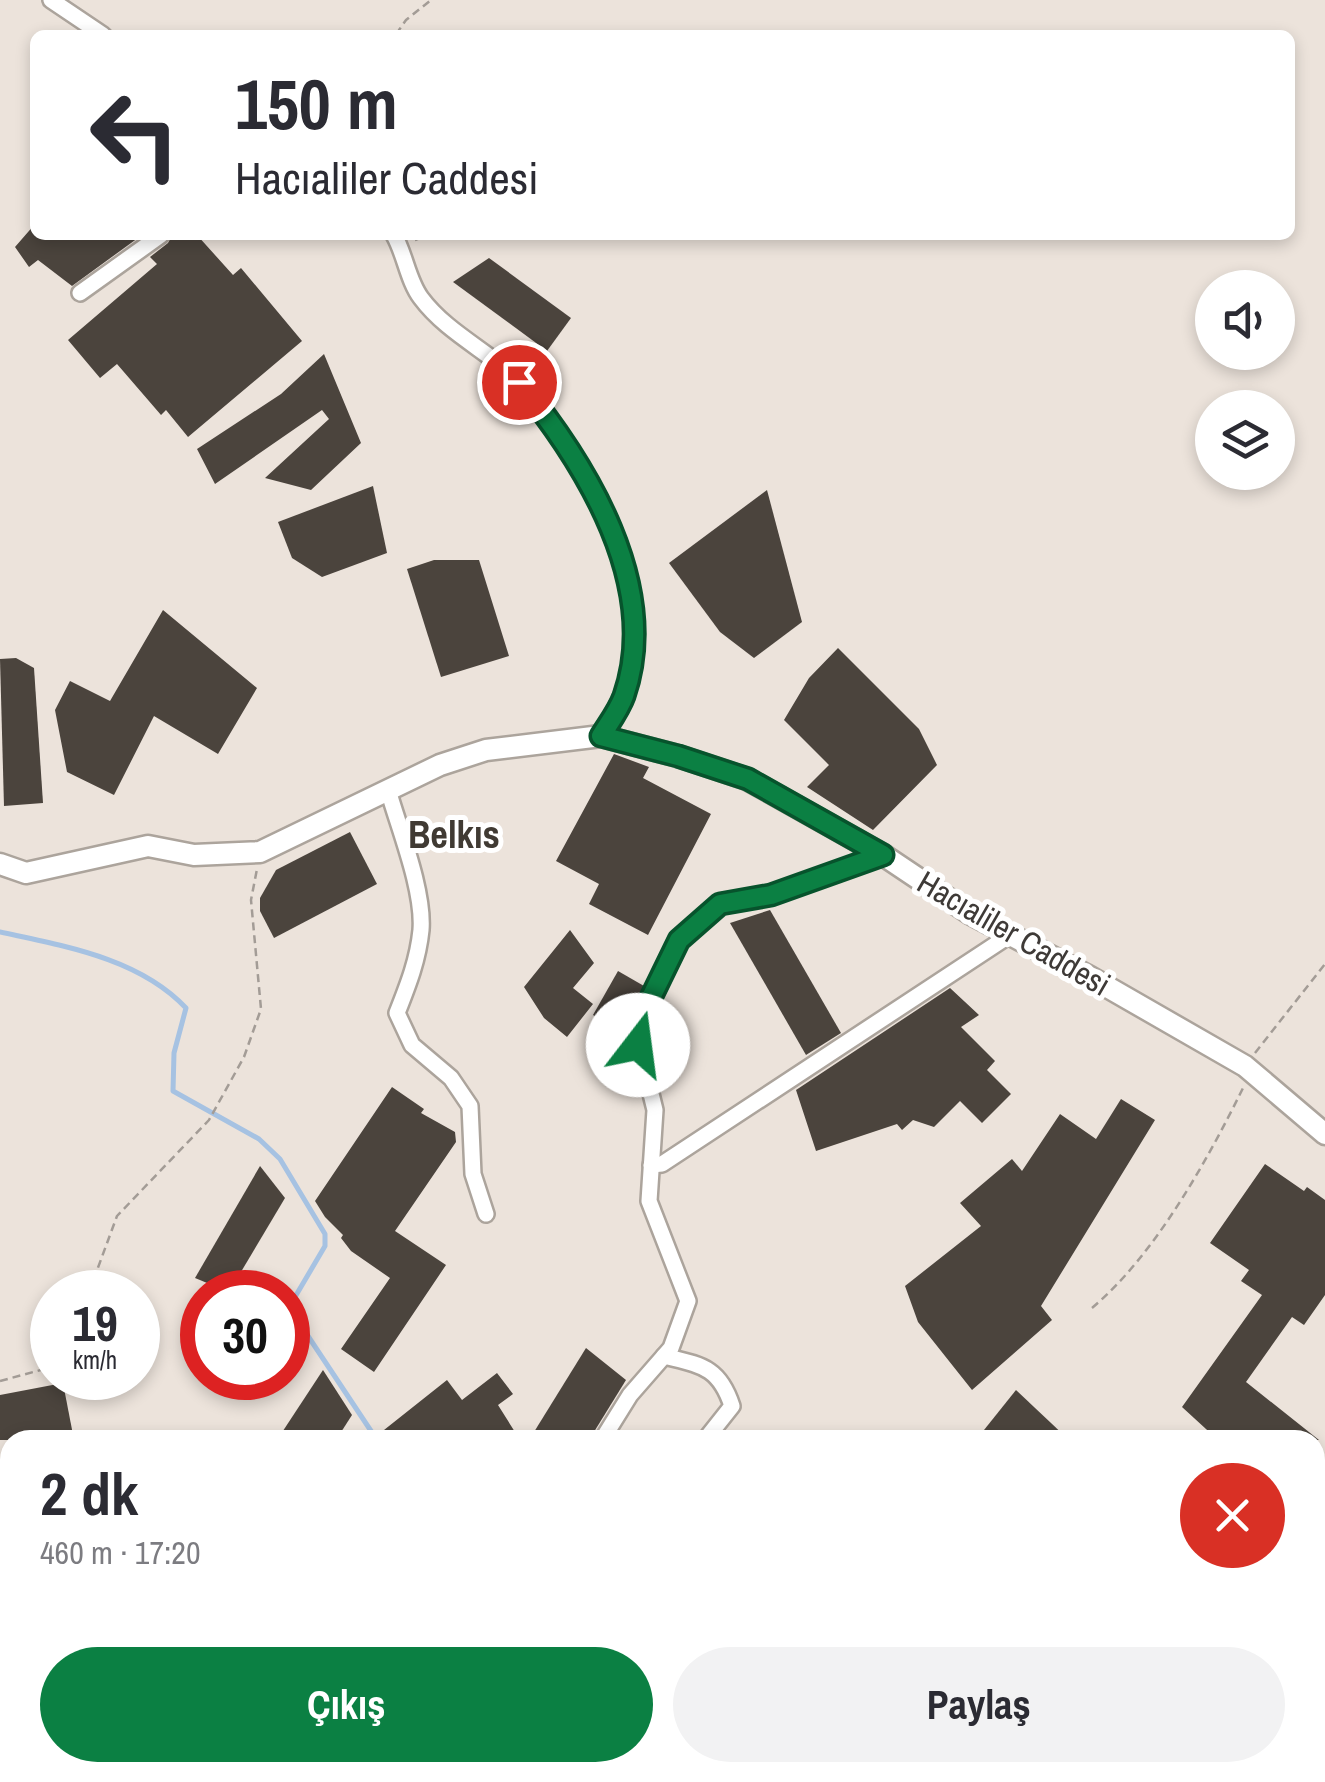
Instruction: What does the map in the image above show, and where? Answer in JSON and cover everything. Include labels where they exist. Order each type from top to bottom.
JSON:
[{"type":"street","points":[[51,0],[96,30]]},
{"type":"street","points":[[80,293],[154,240]]},
{"type":"street","points":[[396,240],[420,297],[519,382],[573,458],[606,518],[626,573],[635,625],[624,698],[601,736]]},
{"type":"street","name":"Hacıaliler Caddesi","points":[[0,864],[26,873],[148,846],[194,855],[260,852],[440,765],[486,750],[601,736],[748,779],[883,855],[971,914],[1248,1069],[1325,1134]]},
{"type":"street","points":[[388,792],[411,865],[421,926],[415,967],[397,1013],[412,1046],[451,1078],[470,1106],[473,1174],[486,1214]]},
{"type":"street","points":[[608,1430],[630,1395],[671,1348],[688,1301],[649,1201],[656,1110],[638,1045],[643,1014],[679,940],[720,904],[771,895],[883,855]]},
{"type":"street","points":[[651,1164],[662,1164],[1010,934]]},
{"type":"street","points":[[664,1356],[707,1367],[726,1386],[732,1406],[713,1430]]},
{"type":"path","points":[[399,30],[431,0]]},
{"type":"path","points":[[97,1270],[118,1216],[210,1120],[244,1057],[261,1009],[251,900],[260,852]]},
{"type":"path","points":[[1092,1308],[1116,1287],[1203,1168],[1248,1069],[1325,964]]},
{"type":"path","points":[[0,1382],[30,1373]]},
{"type":"building","points":[[30,230],[30,240],[135,240],[72,286],[38,260],[29,267],[15,247]]},
{"type":"building","points":[[202,240],[233,275],[241,268],[302,341],[188,437],[166,410],[161,415],[117,364],[100,378],[68,340],[157,264],[150,257],[168,243]]},
{"type":"building","points":[[489,258],[571,318],[547,351],[453,282]]},
{"type":"building","points":[[324,354],[361,443],[311,490],[265,478],[329,419],[322,410],[215,484],[197,449],[281,394]]},
{"type":"building","points":[[373,486],[387,553],[322,577],[292,558],[278,522]]},
{"type":"building","points":[[767,490],[802,622],[754,658],[720,632],[669,563]]},
{"type":"building","points":[[434,560],[479,560],[509,656],[441,677],[407,569]]},
{"type":"building","points":[[163,610],[257,688],[218,754],[154,716],[114,795],[67,772],[55,710],[70,681],[110,701]]},
{"type":"building","points":[[838,648],[919,729],[937,765],[873,830],[807,787],[829,765],[784,720],[809,678]]},
{"type":"building","points":[[16,658],[34,668],[43,803],[4,806],[0,659]]},
{"type":"building","points":[[614,754],[649,767],[643,778],[711,814],[648,935],[589,904],[599,884],[556,861]]},
{"type":"building","points":[[350,832],[377,884],[274,938],[260,911],[260,898],[276,870]]},
{"type":"building","points":[[770,910],[841,1033],[806,1055],[730,923]]},
{"type":"building","points":[[570,930],[594,963],[573,988],[593,1004],[567,1037],[544,1018],[524,987]]},
{"type":"building","points":[[618,971],[644,986],[622,1032],[593,1015]]},
{"type":"building","points":[[950,988],[979,1015],[961,1027],[995,1061],[987,1070],[1011,1094],[982,1123],[960,1101],[934,1127],[913,1120],[902,1130],[897,1124],[816,1151],[796,1090]]},
{"type":"building","points":[[392,1087],[424,1109],[421,1113],[455,1132],[456,1142],[395,1231],[446,1265],[374,1372],[341,1349],[390,1278],[351,1251],[315,1201]]},
{"type":"building","points":[[1121,1099],[1155,1120],[1041,1306],[1052,1320],[972,1390],[918,1322],[905,1286],[981,1226],[960,1203],[1012,1159],[1022,1171],[1060,1114],[1096,1139]]},
{"type":"building","points":[[1265,1164],[1304,1191],[1307,1187],[1325,1200],[1325,1295],[1304,1325],[1292,1317],[1246,1382],[1306,1430],[1207,1430],[1182,1407],[1262,1295],[1241,1281],[1249,1270],[1210,1243]]},
{"type":"building","points":[[260,1166],[285,1198],[242,1270],[200,1270]]},
{"type":"building","points":[[586,1348],[626,1380],[595,1430],[535,1430]]},
{"type":"building","points":[[323,1370],[352,1415],[342,1430],[284,1430],[303,1400],[310,1400],[310,1390]]},
{"type":"building","points":[[497,1373],[513,1394],[498,1405],[514,1430],[384,1430],[447,1380],[462,1400]]},
{"type":"building","points":[[30,1389],[30,1400],[66,1400],[72,1430],[0,1430],[0,1395]]},
{"type":"building","points":[[1016,1390],[1058,1430],[984,1430]]},
{"type":"waterway","points":[[0,932],[99,956],[146,977],[186,1008],[174,1053],[173,1091],[259,1139],[280,1159],[325,1234],[325,1246],[295,1297],[300,1324],[370,1430]]},
{"type":"district","name":"Belkıs","points":[[454,834]]},
{"type":"route","points":[[519,382],[573,458],[606,518],[626,573],[635,625],[632,661],[624,698],[601,736],[748,779],[883,855],[771,895],[720,904],[679,940],[643,1014],[638,1045]]}]
